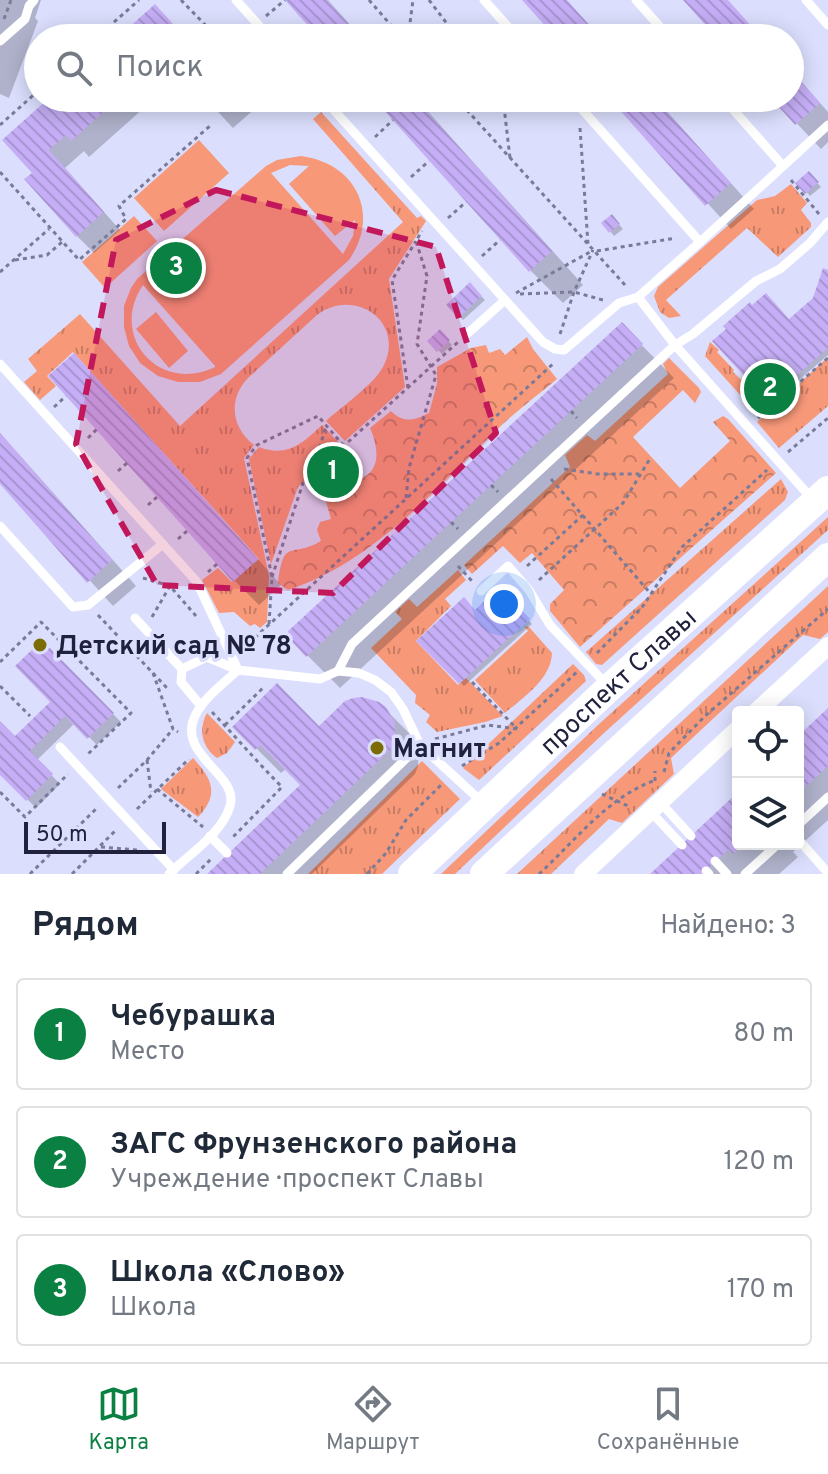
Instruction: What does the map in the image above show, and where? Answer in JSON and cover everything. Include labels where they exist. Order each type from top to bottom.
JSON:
[{"type":"main road","name":"проспект Славы","points":[[412,874],[609,688],[821,496]]},
{"type":"main road","name":"проспект Славы","points":[[484,874],[828,557]]},
{"type":"street","points":[[763,706],[828,646]]},
{"type":"street","points":[[583,874],[649,808],[732,734]]},
{"type":"lane","points":[[0,41],[25,19],[34,0]]},
{"type":"lane","points":[[236,0],[257,24]]},
{"type":"lane","points":[[484,0],[505,24]]},
{"type":"lane","points":[[636,0],[657,24]]},
{"type":"lane","points":[[806,0],[828,25]]},
{"type":"lane","points":[[336,112],[543,342],[564,350],[619,303],[638,297],[828,125]]},
{"type":"lane","points":[[584,112],[700,242]]},
{"type":"lane","points":[[735,112],[783,166]]},
{"type":"lane","points":[[338,671],[352,644],[675,345],[693,334],[756,281],[780,269],[810,243],[827,223]]},
{"type":"lane","points":[[638,297],[675,345],[778,460],[821,496]]},
{"type":"lane","points":[[467,334],[505,300]]},
{"type":"lane","points":[[0,364],[201,589],[238,670]]},
{"type":"lane","points":[[0,526],[73,607],[88,605],[163,544]]},
{"type":"lane","points":[[481,591],[508,566],[529,590],[550,625],[609,688]]},
{"type":"lane","points":[[135,618],[182,669],[181,682],[201,706]]},
{"type":"lane","points":[[182,669],[207,657],[238,670],[320,679],[338,671],[359,673],[375,680],[391,692],[422,744],[484,805]]},
{"type":"lane","points":[[60,747],[157,852],[171,872],[210,836],[225,817],[232,796],[198,751],[192,736],[194,718],[201,706],[238,670]]},
{"type":"lane","points":[[287,874],[422,744]]},
{"type":"lane","points":[[804,819],[828,797]]},
{"type":"lane","points":[[649,808],[691,836]]},
{"type":"lane","points":[[649,808],[682,845]]},
{"type":"lane","points":[[210,836],[227,853]]},
{"type":"lane","points":[[804,846],[828,873]]},
{"type":"lane","points":[[745,874],[771,850]]},
{"type":"lane","points":[[715,861],[727,874]]},
{"type":"path","points":[[0,0],[11,2],[3,26]]},
{"type":"path","points":[[112,24],[139,0]]},
{"type":"path","points":[[181,0],[204,24]]},
{"type":"path","points":[[257,24],[285,0]]},
{"type":"path","points":[[369,0],[392,24]]},
{"type":"path","points":[[408,24],[413,0]]},
{"type":"path","points":[[429,0],[447,24]]},
{"type":"path","points":[[1,122],[24,103]]},
{"type":"path","points":[[469,112],[638,297]]},
{"type":"path","points":[[505,112],[510,158]]},
{"type":"path","points":[[366,145],[393,120]]},
{"type":"path","points":[[580,123],[588,244]]},
{"type":"path","points":[[0,172],[79,260],[126,219],[119,206],[211,125]]},
{"type":"path","points":[[402,185],[429,161]]},
{"type":"path","points":[[793,185],[827,223]]},
{"type":"path","points":[[439,226],[466,202]]},
{"type":"path","points":[[408,388],[392,280],[430,217]]},
{"type":"path","points":[[0,272],[49,229]]},
{"type":"path","points":[[614,302],[574,292],[513,295],[593,250],[600,252],[685,234]]},
{"type":"path","points":[[473,264],[500,240]]},
{"type":"path","points":[[406,500],[409,468],[436,375],[417,344],[427,276],[416,241]]},
{"type":"path","points":[[12,261],[47,255],[62,242]]},
{"type":"path","points":[[559,339],[574,292],[593,250]]},
{"type":"path","points":[[269,624],[272,577],[299,491],[343,445],[467,334]]},
{"type":"path","points":[[238,670],[249,644],[269,624],[553,365],[564,350]]},
{"type":"path","points":[[748,427],[828,358]]},
{"type":"path","points":[[742,400],[756,389]]},
{"type":"path","points":[[272,577],[247,458],[257,445],[318,416],[343,445]]},
{"type":"path","points":[[367,874],[386,853],[406,820],[452,775],[517,729],[586,664],[643,606],[682,547],[828,418]]},
{"type":"path","points":[[312,475],[326,426]]},
{"type":"path","points":[[529,590],[623,503],[651,457]]},
{"type":"path","points":[[572,471],[639,474]]},
{"type":"path","points":[[556,484],[651,594]]},
{"type":"path","points":[[516,576],[583,515]]},
{"type":"path","points":[[448,555],[481,591]]},
{"type":"path","points":[[139,577],[170,586],[198,618]]},
{"type":"path","points":[[150,622],[170,586]]},
{"type":"path","points":[[88,605],[194,718]]},
{"type":"path","points":[[539,874],[597,817],[664,774],[669,753],[705,716],[828,609]]},
{"type":"path","points":[[0,662],[41,622],[131,713],[25,817],[0,792]]},
{"type":"path","points":[[153,673],[173,729],[198,751]]},
{"type":"path","points":[[225,725],[277,675]]},
{"type":"path","points":[[472,682],[517,729]]},
{"type":"path","points":[[0,686],[30,716]]},
{"type":"path","points":[[422,744],[448,734],[488,725],[517,729]]},
{"type":"path","points":[[113,793],[173,729]]},
{"type":"path","points":[[147,760],[151,794]]},
{"type":"path","points":[[654,780],[655,771]]},
{"type":"path","points":[[157,789],[195,819],[210,836]]},
{"type":"path","points":[[602,794],[618,802],[649,808]]},
{"type":"path","points":[[30,874],[103,803]]},
{"type":"path","points":[[98,847],[157,852]]},
{"type":"highlighted area","points":[[216,190],[436,247],[496,433],[333,593],[157,585],[76,444],[116,240]]},
{"type":"green space","points":[[321,112],[417,218],[421,216],[426,221],[389,279],[405,387],[345,441],[326,421],[380,372],[389,349],[388,335],[382,322],[360,307],[346,305],[331,307],[317,315],[248,378],[237,395],[237,421],[246,438],[254,445],[244,458],[269,576],[267,622],[260,628],[255,624],[250,626],[234,612],[219,613],[202,580],[218,568],[232,582],[259,559],[73,352],[47,376],[56,386],[40,400],[24,382],[37,371],[28,359],[80,314],[180,426],[403,222],[313,119]]},
{"type":"green space","points":[[199,140],[229,173],[164,231],[134,198]]},
{"type":"green space","points":[[301,156],[320,161],[349,180],[358,193],[363,225],[349,260],[221,374],[200,382],[178,382],[158,376],[140,363],[129,346],[124,327],[124,306],[131,288],[137,279],[266,166],[277,160]],"holes":[[[290,165],[309,166],[289,184],[335,236],[355,220],[353,236],[343,254],[271,173]],[[143,285],[215,366],[215,367],[195,373],[176,373],[159,367],[145,356],[136,341],[132,324],[134,305]]]},
{"type":"green space","points":[[791,184],[807,203],[801,210],[811,227],[778,257],[747,228],[666,300],[681,316],[669,318],[660,312],[654,296],[658,287],[757,200],[775,196]]},
{"type":"green space","points":[[134,216],[157,241],[105,288],[82,262]]},
{"type":"green space","points":[[156,312],[188,351],[169,368],[136,329]]},
{"type":"green space","points":[[527,337],[557,379],[505,422],[431,495],[378,540],[320,577],[288,590],[278,583],[286,554],[321,541],[317,530],[320,522],[331,519],[325,498],[338,483],[361,479],[374,468],[376,450],[370,428],[391,411],[400,418],[410,420],[429,413],[437,384],[437,367],[471,348],[486,345],[489,353],[500,349],[505,355]]},
{"type":"green space","points":[[710,342],[748,386],[749,391],[742,397],[705,356]]},
{"type":"green space","points":[[828,357],[828,406],[779,448],[757,422]]},
{"type":"green space","points":[[669,358],[701,392],[695,403],[683,390],[633,437],[680,488],[730,441],[713,422],[723,416],[776,473],[580,647],[550,611],[550,604],[564,590],[532,553],[520,563],[503,546],[472,574],[464,565],[570,467],[565,455],[587,435],[595,441],[668,374],[663,364]]},
{"type":"green space","points":[[322,425],[341,445],[298,487],[271,564],[249,459],[259,447],[278,451],[294,447]]},
{"type":"green space","points":[[781,479],[788,492],[785,500],[602,665],[596,664],[586,652]]},
{"type":"green space","points":[[828,517],[828,530],[604,733],[455,874],[441,874],[598,725]]},
{"type":"green space","points":[[458,570],[466,580],[445,599],[451,606],[416,641],[458,685],[466,678],[503,716],[437,732],[426,722],[430,715],[415,703],[416,695],[371,648],[402,619],[395,612],[409,599],[417,607]]},
{"type":"green space","points":[[828,586],[828,632],[820,639],[803,635],[671,758],[674,774],[622,823],[609,819],[551,874],[517,874]]},
{"type":"green space","points":[[524,626],[529,627],[552,653],[542,679],[505,713],[475,680],[528,631]]},
{"type":"green space","points":[[573,664],[586,681],[479,780],[463,768]]},
{"type":"green space","points":[[207,713],[235,742],[227,753],[217,758],[203,738]]},
{"type":"green space","points":[[193,758],[211,787],[209,801],[198,817],[161,789]]},
{"type":"green space","points":[[422,761],[460,799],[382,874],[308,874]]},
{"type":"building","points":[[285,0],[327,0],[348,24],[306,24]]},
{"type":"building","points":[[522,0],[567,0],[588,24],[543,24]]},
{"type":"building","points":[[683,0],[728,0],[749,24],[704,24]]},
{"type":"building","points":[[155,4],[173,24],[133,24]]},
{"type":"building","points":[[804,85],[820,103],[795,125],[783,112],[804,112]]},
{"type":"building","points":[[33,112],[103,112],[71,141],[66,135],[49,150],[104,212],[76,237],[24,179],[32,173],[2,140]]},
{"type":"building","points":[[386,112],[428,112],[552,251],[529,272]]},
{"type":"building","points":[[621,112],[668,112],[731,183],[705,206]]},
{"type":"building","points":[[809,171],[819,182],[805,194],[795,183]]},
{"type":"building","points":[[612,214],[620,224],[609,233],[601,223]]},
{"type":"building","points":[[823,268],[828,270],[828,348],[767,401],[712,341],[726,329],[723,326],[750,302],[752,305],[766,293],[789,319],[813,298]]},
{"type":"building","points":[[470,282],[482,296],[458,318],[446,305]]},
{"type":"building","points":[[622,322],[643,344],[306,657],[285,634]]},
{"type":"building","points":[[440,329],[450,340],[437,352],[427,341]]},
{"type":"building","points":[[74,353],[258,559],[233,582],[48,376]]},
{"type":"building","points":[[0,433],[112,560],[87,583],[0,484]]},
{"type":"building","points":[[500,586],[530,619],[459,684],[416,641],[464,597],[475,610]]},
{"type":"building","points":[[42,640],[114,713],[87,739],[65,716],[30,751],[53,774],[26,801],[0,775],[0,721],[15,736],[50,702],[15,666]]},
{"type":"building","points":[[277,683],[319,726],[345,701],[362,697],[379,702],[386,707],[395,723],[395,741],[391,749],[260,874],[207,874],[300,785],[260,745],[255,750],[232,727]]},
{"type":"building","points":[[828,708],[828,766],[804,788],[804,778],[804,730]]},
{"type":"building","points":[[732,798],[732,850],[737,850],[733,854],[729,849],[702,874],[650,874]]},
{"type":"place","name":"Школа «Слово»","points":[[176,268]]},
{"type":"place","name":"ЗАГС Фрунзенского района","points":[[770,389]]},
{"type":"place","name":"Чебурашка","points":[[333,472]]},
{"type":"place","name":"Детский сад № 78","points":[[40,645]]},
{"type":"place","name":"Магнит","points":[[377,748]]}]
